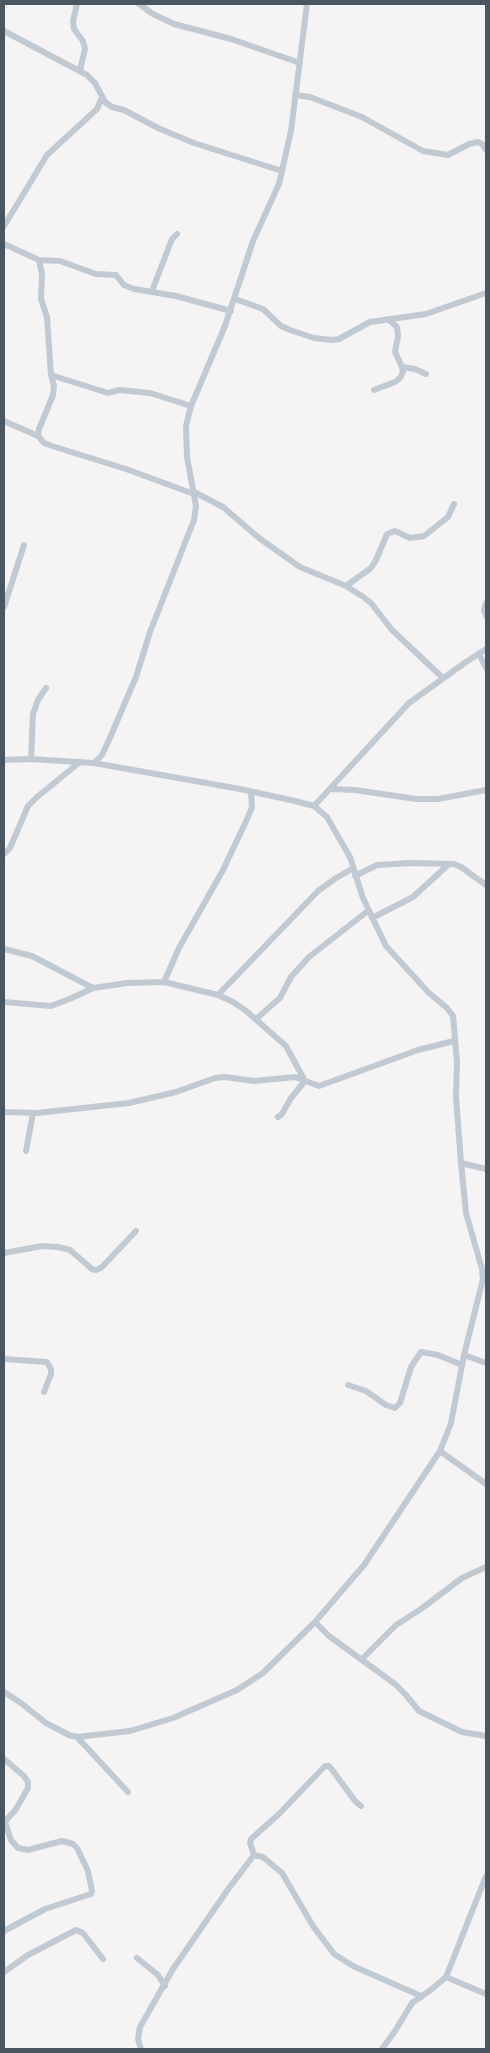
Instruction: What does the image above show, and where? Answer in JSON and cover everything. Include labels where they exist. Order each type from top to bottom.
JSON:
[{"type":"street","points":[[76,4],[73,21],[74,29],[84,41],[85,49],[80,70]]},
{"type":"street","points":[[139,4],[153,14],[174,24],[231,39],[300,63]]},
{"type":"street","points":[[94,763],[105,748],[136,677],[150,632],[194,520],[196,506],[187,457],[186,426],[191,406],[231,311],[254,241],[279,184],[291,131],[307,4]]},
{"type":"street","points":[[4,31],[80,70],[95,83],[102,97],[112,107]]},
{"type":"street","points":[[295,94],[310,97],[362,117],[423,151],[448,155],[469,144],[478,142],[486,150]]},
{"type":"street","points":[[4,226],[47,155],[97,109],[102,97]]},
{"type":"street","points":[[97,109],[112,107],[124,110],[158,128],[194,143],[282,171]]},
{"type":"street","points":[[152,291],[172,239],[177,234]]},
{"type":"street","points":[[4,244],[39,260],[60,261],[96,274],[116,275],[124,285],[129,287],[231,311]]},
{"type":"street","points":[[38,436],[38,429],[53,395],[54,386],[51,375],[47,317],[41,298],[42,274],[39,260]]},
{"type":"street","points":[[42,274],[49,260]]},
{"type":"street","points":[[235,299],[263,310],[282,326],[322,340],[339,339],[370,322],[426,314],[486,293]]},
{"type":"street","points":[[374,390],[400,378],[402,367],[395,352],[398,336],[396,327],[389,320]]},
{"type":"street","points":[[402,367],[415,369],[426,374]]},
{"type":"street","points":[[51,375],[108,393],[125,390],[150,393],[191,406]]},
{"type":"street","points":[[4,421],[38,436],[44,443],[194,493],[223,507],[259,538],[300,567],[346,586],[370,603],[392,630],[444,678]]},
{"type":"street","points":[[346,586],[370,568],[376,560],[387,534],[395,531],[410,538],[424,536],[448,517],[454,504]]},
{"type":"street","points":[[4,607],[24,545]]},
{"type":"street","points":[[486,604],[484,610],[486,616]]},
{"type":"street","points":[[314,806],[331,789],[341,774],[409,703],[486,649]]},
{"type":"street","points":[[479,654],[486,668]]},
{"type":"street","points":[[31,759],[33,714],[38,700],[46,688]]},
{"type":"street","points":[[4,760],[31,759],[94,763],[251,792],[314,806],[327,817],[350,857],[354,873],[372,918],[386,946],[453,1016],[457,1062],[456,1097],[466,1212],[484,1279],[464,1355],[451,1423],[440,1452],[364,1565],[316,1622],[263,1673],[237,1690],[173,1718],[130,1731],[77,1736],[69,1735],[52,1726],[4,1692]]},
{"type":"street","points":[[4,854],[10,848],[28,806],[80,762]]},
{"type":"street","points":[[331,789],[355,790],[416,799],[447,798],[486,790]]},
{"type":"street","points":[[164,982],[178,948],[223,870],[248,817],[252,807],[251,792]]},
{"type":"street","points":[[218,996],[318,891],[336,878],[377,865],[410,862],[462,866],[486,885]]},
{"type":"street","points":[[372,918],[413,897],[450,864]]},
{"type":"street","points":[[256,1019],[280,998],[291,977],[309,957],[369,910]]},
{"type":"street","points":[[4,949],[32,956],[93,988]]},
{"type":"street","points":[[4,1002],[51,1006],[93,988],[164,982],[218,996],[233,1002],[256,1019],[286,1046],[305,1081]]},
{"type":"street","points":[[4,1112],[33,1113],[129,1103],[176,1092],[215,1078],[265,1081],[295,1077],[319,1086],[326,1085],[418,1050],[454,1041]]},
{"type":"street","points":[[278,1117],[305,1081]]},
{"type":"street","points":[[26,1151],[33,1113]]},
{"type":"street","points":[[461,1163],[486,1169]]},
{"type":"street","points":[[4,1253],[42,1246],[58,1247],[70,1250],[92,1269],[96,1270],[101,1268],[136,1231]]},
{"type":"street","points":[[348,1385],[366,1391],[386,1405],[395,1408],[400,1403],[411,1367],[421,1352],[438,1355],[462,1365]]},
{"type":"street","points":[[464,1355],[486,1363]]},
{"type":"street","points":[[4,1359],[46,1362],[52,1369],[44,1392]]},
{"type":"street","points":[[440,1452],[486,1484]]},
{"type":"street","points":[[362,1659],[396,1625],[431,1603],[462,1578],[486,1566]]},
{"type":"street","points":[[316,1622],[329,1636],[395,1684],[419,1711],[462,1732],[486,1736]]},
{"type":"street","points":[[77,1736],[128,1792]]},
{"type":"street","points":[[4,1759],[24,1776],[28,1782],[28,1788],[16,1809],[4,1822],[11,1840],[18,1848],[28,1850],[62,1841],[73,1844],[77,1848],[92,1882],[91,1894],[45,1909],[4,1931]]},
{"type":"street","points":[[254,1855],[250,1843],[251,1839],[279,1814],[324,1766],[329,1766],[340,1778],[355,1802],[362,1806]]},
{"type":"street","points":[[140,2049],[138,2039],[140,2027],[174,1968],[228,1888],[254,1855]]},
{"type":"street","points":[[254,1855],[263,1857],[282,1873],[318,1934],[334,1954],[353,1966],[421,1996]]},
{"type":"street","points":[[382,2049],[396,2032],[406,2011],[421,1996],[446,1977],[486,1876]]},
{"type":"street","points":[[4,1972],[28,1955],[76,1930],[83,1933],[103,1959]]},
{"type":"street","points":[[137,1958],[158,1976],[165,1986]]},
{"type":"street","points":[[446,1977],[486,1994]]}]
